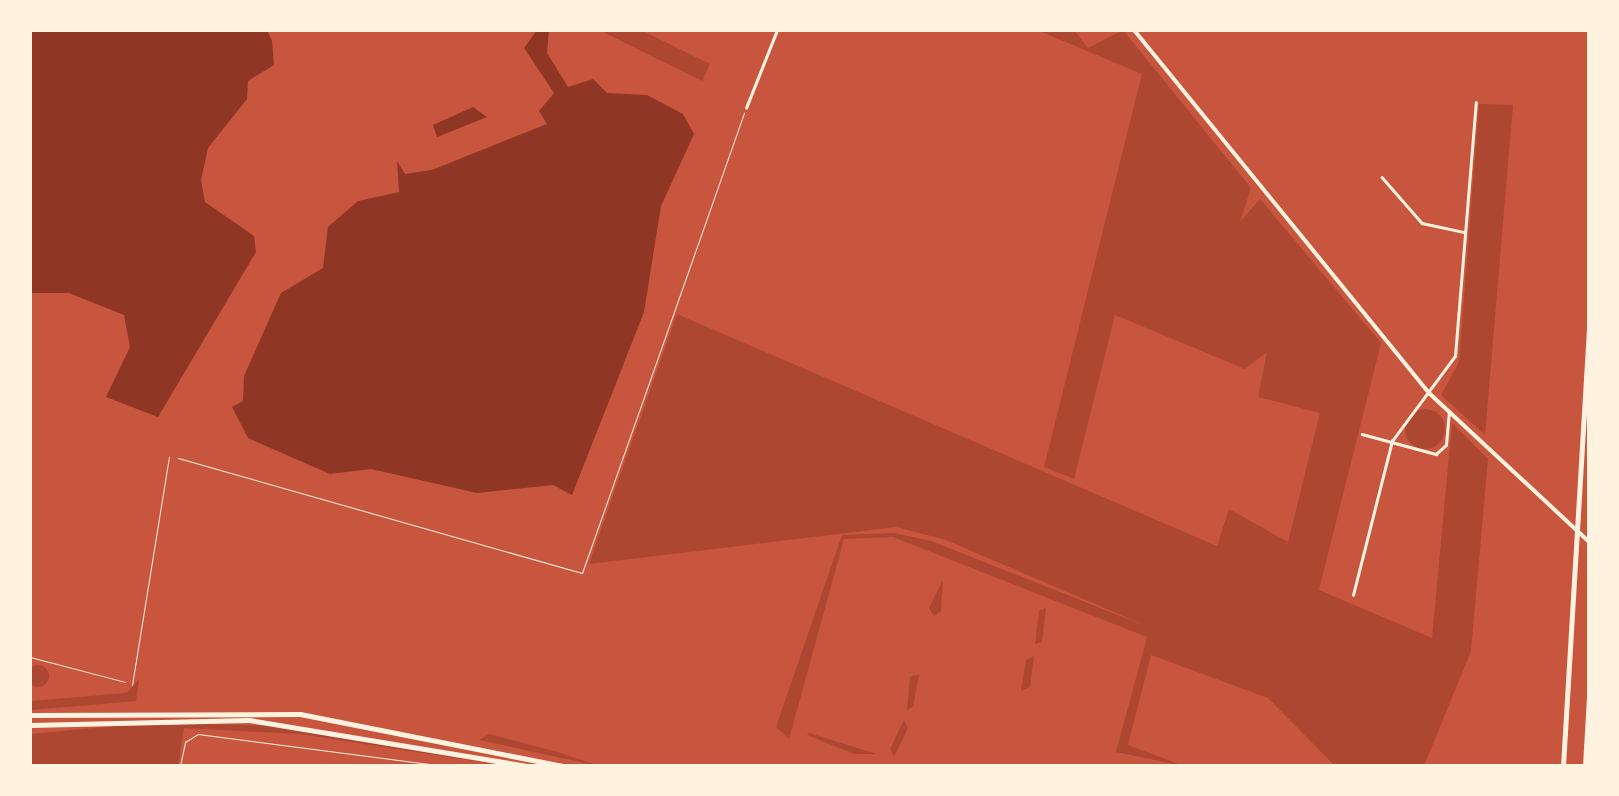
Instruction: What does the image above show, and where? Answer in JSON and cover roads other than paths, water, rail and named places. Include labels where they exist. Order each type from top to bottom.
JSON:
[{"type":"highway","points":[[1563,766],[1589,330]]},
{"type":"highway","points":[[1585,766],[1589,696]]},
{"type":"highway","points":[[30,716],[300,714],[562,766]]},
{"type":"highway","points":[[31,725],[282,722],[528,766]]},
{"type":"street","points":[[746,108],[777,30]]},
{"type":"street","points":[[1134,30],[1430,394],[1589,542]]},
{"type":"street","points":[[1353,595],[1392,442],[1455,356],[1476,103]]},
{"type":"street","points":[[1382,178],[1422,223],[1466,232]]},
{"type":"street","points":[[1362,434],[1442,452],[1449,411]]},
{"type":"lane","points":[[132,684],[170,457]]}]
